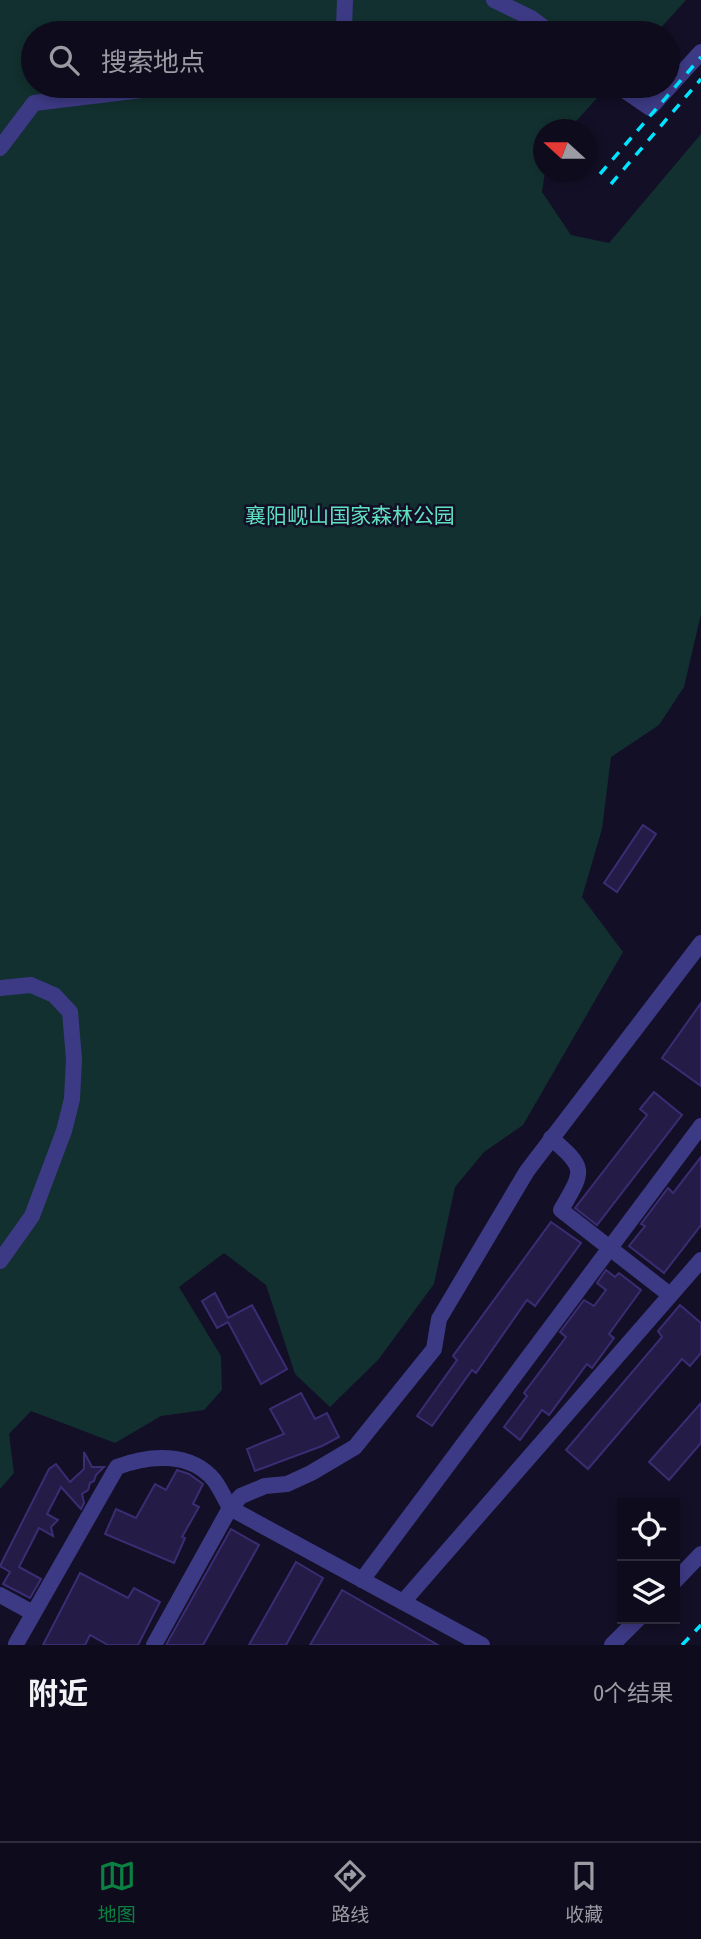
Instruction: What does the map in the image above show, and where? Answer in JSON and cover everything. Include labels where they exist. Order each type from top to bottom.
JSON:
[{"type":"street","points":[[344,21],[345,0]]},
{"type":"street","points":[[494,0],[535,21]]},
{"type":"street","points":[[680,75],[701,52]]},
{"type":"street","points":[[0,148],[34,103],[76,98]]},
{"type":"street","points":[[635,98],[650,108],[659,98]]},
{"type":"street","points":[[154,1645],[230,1508],[241,1496],[265,1486],[287,1484],[312,1473],[355,1447],[434,1349],[439,1319],[527,1171],[701,943]]},
{"type":"street","points":[[0,988],[31,985],[54,995],[70,1012],[74,1059],[72,1099],[64,1131],[33,1216],[0,1261]]},
{"type":"street","points":[[362,1580],[701,1126]]},
{"type":"street","points":[[551,1138],[575,1159],[579,1175],[561,1210],[670,1295]]},
{"type":"street","points":[[403,1602],[701,1259]]},
{"type":"street","points":[[16,1644],[117,1467],[174,1457],[198,1466],[214,1480],[230,1508],[482,1645]]},
{"type":"street","points":[[680,1576],[701,1554]]},
{"type":"street","points":[[0,1595],[33,1613]]},
{"type":"street","points":[[612,1645],[633,1624]]},
{"type":"green space","name":"襄阳岘山国家森林公园","points":[[0,0],[686,0],[667,21],[21,21],[21,98],[597,98],[578,119],[533,119],[533,182],[544,182],[542,192],[571,235],[609,243],[701,134],[701,614],[684,687],[659,725],[611,757],[602,829],[582,897],[623,952],[523,1125],[484,1152],[455,1187],[434,1284],[378,1360],[330,1407],[295,1374],[266,1285],[224,1253],[179,1287],[221,1356],[222,1390],[204,1410],[161,1416],[115,1443],[31,1411],[9,1434],[14,1473],[0,1489]]},
{"type":"building","points":[[643,825],[656,834],[617,892],[604,883]]},
{"type":"building","points":[[701,1003],[701,1086],[662,1058]]},
{"type":"building","points":[[654,1092],[682,1115],[597,1225],[575,1208],[647,1115],[640,1109]]},
{"type":"building","points":[[701,1157],[701,1225],[664,1273],[629,1246],[645,1226],[641,1224],[668,1188],[673,1193]]},
{"type":"building","points":[[551,1222],[581,1243],[535,1306],[527,1300],[476,1373],[472,1370],[432,1426],[417,1416],[457,1360],[453,1356]]},
{"type":"building","points":[[606,1270],[615,1277],[619,1273],[641,1290],[609,1334],[614,1338],[592,1368],[587,1364],[549,1415],[542,1410],[520,1440],[504,1427],[527,1396],[524,1393],[566,1337],[560,1332],[584,1300],[594,1306],[606,1290],[597,1283]]},
{"type":"building","points":[[215,1293],[228,1318],[252,1305],[287,1369],[261,1384],[228,1322],[217,1328],[202,1301]]},
{"type":"building","points":[[680,1305],[701,1323],[701,1353],[690,1366],[682,1359],[588,1469],[566,1450],[662,1337],[658,1331]]},
{"type":"building","points":[[301,1393],[315,1419],[327,1413],[339,1437],[255,1471],[247,1449],[284,1434],[270,1409]]},
{"type":"building","points":[[701,1403],[701,1443],[669,1480],[649,1462]]},
{"type":"building","points":[[84,1452],[92,1467],[104,1467],[90,1483],[88,1490],[82,1494],[84,1503],[81,1509],[61,1487],[47,1514],[58,1520],[51,1527],[53,1536],[39,1528],[19,1567],[41,1579],[30,1598],[3,1584],[10,1572],[0,1566],[49,1469],[56,1464],[70,1482],[84,1469]]},
{"type":"building","points":[[177,1470],[189,1474],[203,1484],[193,1504],[199,1507],[182,1537],[185,1538],[174,1563],[105,1534],[116,1509],[136,1518],[155,1484],[166,1490]]},
{"type":"building","points":[[231,1529],[259,1545],[203,1645],[166,1645]]},
{"type":"building","points":[[296,1562],[323,1578],[286,1645],[249,1645]]},
{"type":"building","points":[[80,1573],[128,1598],[134,1588],[160,1602],[138,1645],[108,1645],[90,1635],[85,1645],[43,1645]]},
{"type":"building","points":[[342,1590],[438,1645],[310,1645]]},
{"type":"railway","points":[[680,81],[701,57]]},
{"type":"railway","points":[[611,184],[701,79]]},
{"type":"railway","points":[[600,174],[666,98]]},
{"type":"railway","points":[[682,1645],[701,1625]]}]
